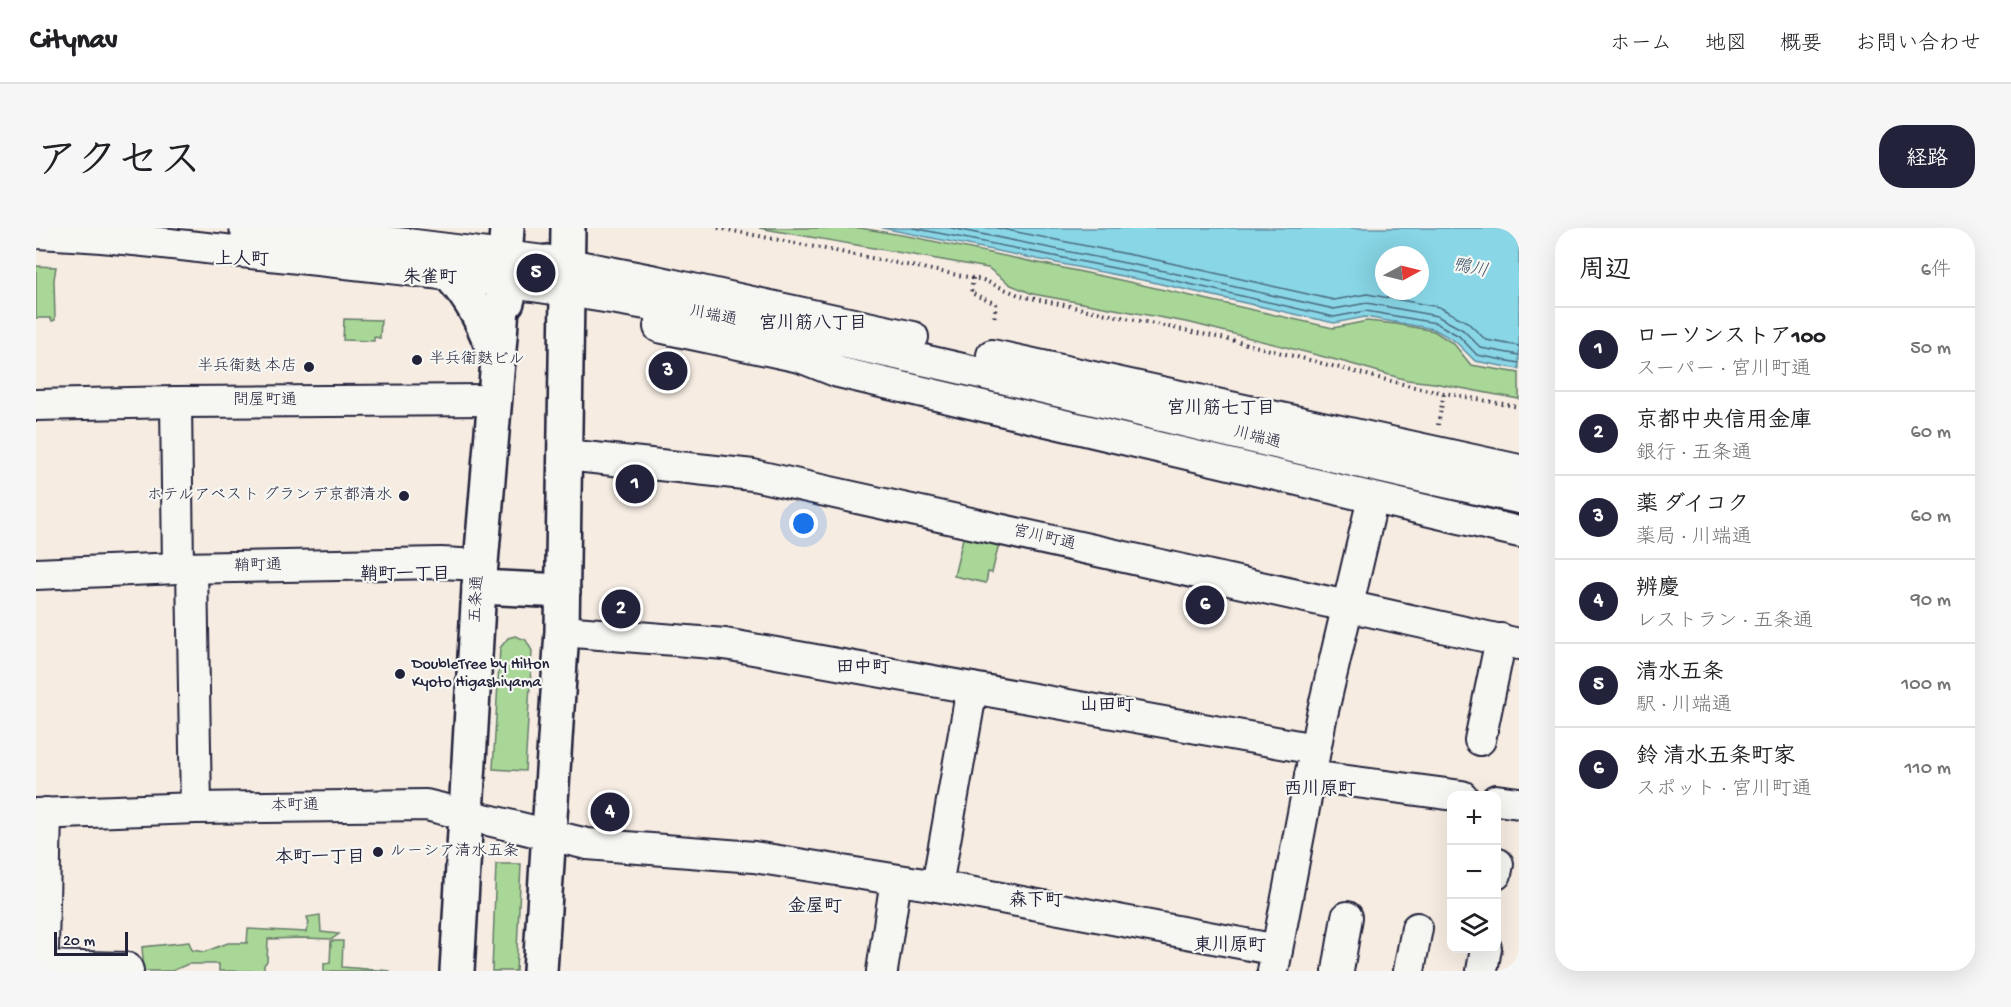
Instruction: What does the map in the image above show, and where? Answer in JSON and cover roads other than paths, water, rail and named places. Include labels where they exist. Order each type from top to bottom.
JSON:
[{"type":"highway","points":[[540,971],[562,631],[566,455],[562,282],[568,228]]},
{"type":"highway","points":[[507,263],[514,274],[525,267],[562,282]]},
{"type":"highway","name":"五条通","points":[[457,971],[480,576],[507,263]]},
{"type":"highway","points":[[450,275],[468,295],[482,321],[498,360]]},
{"type":"highway","points":[[480,576],[563,591]]},
{"type":"street","points":[[245,228],[407,244],[507,263]]},
{"type":"street","points":[[36,233],[450,275],[507,263]]},
{"type":"street","name":"川端通","points":[[562,282],[656,280],[1519,470]]},
{"type":"street","points":[[562,282],[639,323],[800,357],[838,372],[1519,532]]},
{"type":"street","name":"川端通","points":[[562,282],[976,372],[1375,468],[1519,498]]},
{"type":"street","name":"問屋町通","points":[[36,405],[494,400]]},
{"type":"street","points":[[176,402],[196,808]]},
{"type":"street","name":"宮川町通","points":[[566,455],[753,475],[1510,641]]},
{"type":"street","points":[[1275,960],[1346,606],[1373,498]]},
{"type":"street","name":"鞘町通","points":[[36,574],[185,568],[441,563],[480,576]]},
{"type":"street","points":[[562,631],[725,644],[972,688],[1447,792]]},
{"type":"street","points":[[1480,740],[1510,641]]},
{"type":"street","points":[[937,886],[972,688]]},
{"type":"street","points":[[1501,801],[1519,803]]},
{"type":"street","name":"本町通","points":[[41,813],[426,805],[587,844],[754,857],[937,886],[1275,960]]},
{"type":"street","points":[[36,962],[43,947],[41,813]]},
{"type":"street","points":[[882,971],[896,880]]},
{"type":"street","points":[[1338,971],[1347,917]]},
{"type":"street","points":[[1409,971],[1418,928]]},
{"type":"street","points":[[1482,971],[1485,953]]},
{"type":"street","points":[[36,966],[127,968],[128,971]]},
{"type":"water","name":"鴨川","points":[[882,228],[1519,228],[1519,369],[1475,361],[1455,341],[1434,329],[1365,317],[1334,323],[1152,282]]},
{"type":"place","name":"清水五条","points":[[536,273]]},
{"type":"place","name":"半兵衛麩ビル","points":[[417,360]]},
{"type":"place","name":"半兵衛麩 本店","points":[[309,367]]},
{"type":"place","name":"薬 ダイコク","points":[[668,371]]},
{"type":"place","name":"ローソンストア100","points":[[635,484]]},
{"type":"place","name":"ホテルアベスト グランデ京都清水","points":[[404,496]]},
{"type":"place","name":"鈴 清水五条町家","points":[[1205,605]]},
{"type":"place","name":"京都中央信用金庫","points":[[621,609]]},
{"type":"place","name":"DoubleTree by Hilton Kyoto Higashiyama","points":[[400,674]]},
{"type":"place","name":"辨慶","points":[[610,812]]},
{"type":"place","name":"ルーシア清水五条","points":[[378,852]]},
{"type":"district","name":"上人町","points":[[242,260]]},
{"type":"district","name":"朱雀町","points":[[430,278]]},
{"type":"district","name":"宮川筋八丁目","points":[[813,324]]},
{"type":"district","name":"宮川筋七丁目","points":[[1221,409]]},
{"type":"district","name":"鞘町一丁目","points":[[405,575]]},
{"type":"district","name":"田中町","points":[[863,668]]},
{"type":"district","name":"山田町","points":[[1107,706]]},
{"type":"district","name":"西川原町","points":[[1320,790]]},
{"type":"district","name":"本町一丁目","points":[[320,858]]},
{"type":"district","name":"森下町","points":[[1036,901]]},
{"type":"district","name":"金屋町","points":[[815,907]]},
{"type":"district","name":"東川原町","points":[[1230,946]]}]
